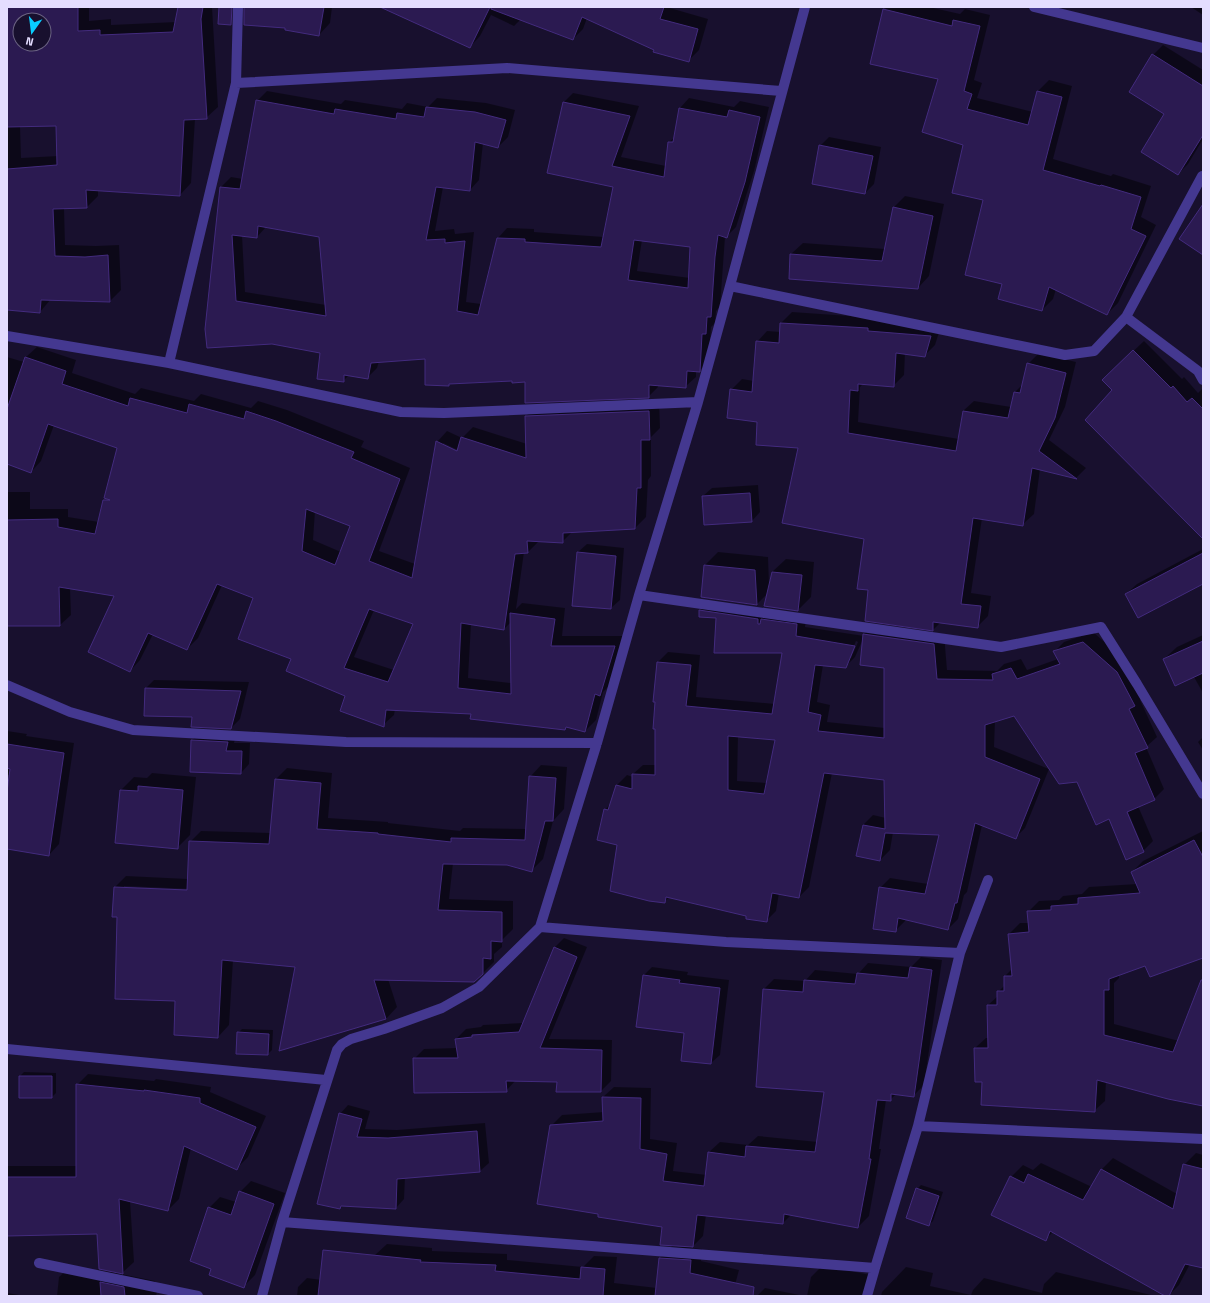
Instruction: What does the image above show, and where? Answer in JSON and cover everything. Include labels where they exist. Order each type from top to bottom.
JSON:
[{"type":"street","points":[[169,362],[236,83],[238,7]]},
{"type":"street","points":[[262,1296],[282,1222],[336,1050],[342,1044],[351,1039],[442,1008],[479,987],[540,927],[597,743],[639,595],[698,402],[781,91],[805,7]]},
{"type":"street","points":[[1034,7],[1203,48]]},
{"type":"street","points":[[236,83],[507,68],[781,91]]},
{"type":"street","points":[[730,286],[1065,355],[1094,351],[1126,317],[1202,176]]},
{"type":"street","points":[[1126,317],[1198,371],[1203,380]]},
{"type":"street","points":[[7,336],[169,362],[401,412],[444,413],[698,402]]},
{"type":"street","points":[[639,595],[1001,647],[1101,627],[1203,794]]},
{"type":"street","points":[[7,685],[70,712],[133,730],[346,742],[597,743]]},
{"type":"street","points":[[867,1296],[918,1126],[960,953],[988,880]]},
{"type":"street","points":[[540,927],[726,942],[960,953]]},
{"type":"street","points":[[7,1049],[326,1080]]},
{"type":"street","points":[[918,1126],[1203,1139]]},
{"type":"street","points":[[282,1222],[875,1268]]},
{"type":"street","points":[[39,1263],[198,1296]]},
{"type":"building","points":[[7,7],[78,7],[78,31],[100,30],[100,35],[173,32],[178,7],[203,7],[201,19],[207,119],[184,120],[180,196],[86,190],[87,208],[53,209],[55,256],[85,257],[108,255],[110,302],[41,300],[40,313],[7,310],[7,169],[57,165],[56,126],[7,127]]},
{"type":"building","points":[[219,7],[232,7],[231,25],[218,24]]},
{"type":"building","points":[[244,7],[324,7],[319,36],[285,30],[285,28],[244,25]]},
{"type":"building","points":[[380,7],[490,7],[470,48]]},
{"type":"building","points":[[491,7],[664,7],[660,19],[698,29],[689,62],[653,52],[654,50],[582,17],[573,40],[491,9]]},
{"type":"building","points":[[883,9],[952,26],[953,20],[980,26],[964,91],[972,94],[967,109],[1028,125],[1037,91],[1062,97],[1043,170],[1141,197],[1131,229],[1146,236],[1107,315],[1049,287],[1042,311],[998,299],[1002,284],[965,275],[983,200],[952,193],[963,145],[922,132],[938,79],[870,64]]},
{"type":"building","points":[[1152,54],[1203,86],[1203,135],[1178,175],[1141,152],[1164,114],[1129,92]]},
{"type":"building","points":[[256,100],[334,114],[335,109],[396,119],[397,113],[424,117],[426,107],[475,112],[506,120],[498,148],[475,142],[470,191],[436,187],[426,240],[445,239],[445,243],[465,241],[457,311],[478,315],[497,238],[525,239],[525,242],[601,247],[613,187],[547,173],[563,102],[630,116],[612,166],[664,177],[668,142],[673,142],[679,108],[727,117],[729,110],[760,117],[745,182],[727,238],[718,235],[711,317],[707,317],[706,334],[702,334],[700,372],[687,371],[686,388],[649,385],[649,398],[525,403],[525,382],[512,383],[512,381],[449,384],[449,386],[425,385],[425,359],[371,363],[368,379],[344,375],[344,382],[317,379],[320,353],[272,344],[207,348],[205,329],[220,187],[240,189]],"holes":[[[258,226],[319,237],[326,316],[236,301],[232,235],[257,238]],[[634,240],[690,247],[688,288],[628,280]]]},
{"type":"building","points":[[819,145],[873,156],[865,194],[812,184]]},
{"type":"building","points":[[1203,204],[1203,255],[1179,239]]},
{"type":"building","points":[[893,207],[933,216],[918,289],[789,279],[790,254],[882,261]]},
{"type":"building","points":[[780,323],[868,328],[868,331],[931,336],[925,357],[896,353],[894,387],[858,384],[858,391],[850,390],[848,433],[956,451],[963,411],[1008,418],[1014,392],[1020,393],[1027,363],[1066,373],[1055,418],[1039,451],[1077,479],[1032,468],[1023,526],[973,518],[961,604],[981,606],[978,628],[933,622],[933,631],[865,621],[868,590],[857,589],[864,539],[782,523],[798,448],[756,445],[757,422],[727,418],[730,389],[752,392],[756,341],[779,343]]},
{"type":"building","points":[[1133,350],[1171,388],[1173,386],[1187,402],[1192,398],[1203,409],[1203,539],[1085,420],[1112,390],[1102,380]]},
{"type":"building","points":[[25,357],[66,371],[62,384],[128,406],[130,398],[187,413],[189,404],[244,419],[246,411],[276,421],[354,452],[351,458],[400,479],[369,561],[412,578],[436,441],[457,451],[461,437],[526,458],[525,416],[649,411],[650,440],[641,440],[641,488],[637,488],[635,529],[563,533],[563,543],[527,541],[528,553],[515,554],[504,630],[461,623],[458,688],[511,694],[510,613],[555,619],[551,646],[615,646],[600,696],[595,694],[585,732],[566,727],[565,730],[470,719],[471,714],[386,710],[384,727],[340,711],[345,696],[286,671],[291,659],[238,639],[253,598],[217,584],[187,650],[148,633],[130,672],[88,652],[114,596],[59,587],[60,626],[7,626],[7,520],[58,519],[58,527],[95,534],[103,500],[110,500],[104,498],[117,448],[48,424],[31,473],[7,464],[7,409]],"holes":[[[306,509],[350,526],[335,565],[302,551]],[[369,609],[413,624],[388,682],[344,668]]]},
{"type":"building","points":[[750,493],[752,522],[704,525],[702,496]]},
{"type":"building","points":[[577,552],[616,556],[611,609],[572,606]]},
{"type":"building","points":[[1203,553],[1203,584],[1138,618],[1125,594]]},
{"type":"building","points":[[704,565],[755,570],[757,605],[701,597]]},
{"type":"building","points":[[772,572],[802,575],[798,611],[764,606]]},
{"type":"building","points":[[699,610],[758,619],[758,624],[760,624],[761,619],[797,624],[796,636],[855,646],[846,668],[815,665],[808,712],[821,715],[818,731],[884,738],[884,668],[860,665],[863,634],[934,644],[937,679],[993,680],[992,674],[1011,668],[1017,679],[1060,664],[1053,651],[1083,642],[1117,672],[1135,706],[1129,709],[1148,748],[1135,753],[1155,800],[1127,812],[1144,852],[1126,860],[1109,819],[1096,825],[1077,782],[1059,784],[1014,716],[985,725],[985,757],[1040,779],[1016,839],[975,823],[957,903],[955,903],[948,930],[898,918],[896,932],[873,929],[879,887],[925,894],[939,835],[885,833],[880,861],[856,856],[863,825],[885,829],[884,780],[824,773],[799,898],[772,893],[767,922],[746,919],[746,916],[666,897],[665,903],[649,901],[610,891],[617,845],[597,840],[604,809],[608,810],[616,785],[632,789],[632,774],[655,775],[655,729],[653,729],[655,702],[653,702],[657,662],[691,665],[686,706],[772,714],[782,653],[714,653],[716,618],[699,617]],"holes":[[[728,736],[775,740],[764,794],[728,790]]]},
{"type":"building","points":[[1203,641],[1203,673],[1175,686],[1163,659]]},
{"type":"building","points":[[145,688],[241,691],[231,729],[191,727],[192,717],[144,716]]},
{"type":"building","points":[[191,740],[228,742],[226,751],[242,751],[241,774],[190,772]]},
{"type":"building","points":[[7,744],[64,753],[49,856],[7,849],[7,792],[10,769],[7,768]]},
{"type":"building","points":[[529,776],[556,778],[553,821],[545,821],[532,872],[507,865],[443,864],[438,910],[502,912],[502,942],[491,941],[491,959],[483,958],[483,974],[474,982],[374,980],[386,1019],[279,1051],[295,967],[222,960],[218,1038],[174,1035],[175,1001],[115,999],[117,917],[112,917],[114,887],[187,890],[189,841],[269,844],[275,779],[321,783],[317,829],[378,833],[451,842],[451,838],[525,840]]},
{"type":"building","points":[[138,786],[183,790],[178,849],[115,843],[120,790],[138,791]]},
{"type":"building","points":[[1194,840],[1203,857],[1203,958],[1150,977],[1145,966],[1109,979],[1109,990],[1104,990],[1104,1035],[1173,1052],[1201,980],[1203,980],[1203,1106],[1168,1099],[1097,1080],[1095,1112],[981,1105],[982,1082],[975,1082],[974,1048],[988,1048],[987,1005],[997,1005],[997,991],[1004,991],[1004,976],[1012,976],[1008,934],[1029,932],[1027,911],[1051,910],[1051,906],[1078,904],[1078,898],[1140,893],[1131,872]]},
{"type":"building","points":[[554,947],[577,957],[540,1048],[602,1050],[601,1092],[556,1092],[557,1082],[506,1081],[507,1092],[414,1093],[413,1058],[458,1058],[455,1039],[472,1037],[472,1035],[519,1032]]},
{"type":"building","points":[[910,967],[932,970],[914,1097],[891,1094],[891,1101],[877,1100],[869,1159],[871,1159],[858,1228],[784,1214],[783,1224],[697,1215],[693,1247],[660,1245],[662,1227],[598,1217],[598,1214],[537,1204],[550,1125],[603,1121],[602,1097],[641,1098],[640,1149],[667,1154],[663,1181],[704,1186],[708,1152],[745,1157],[746,1146],[815,1152],[824,1092],[756,1087],[763,989],[803,992],[804,980],[855,984],[857,973],[908,978]]},
{"type":"building","points":[[643,975],[680,980],[679,983],[720,988],[711,1064],[681,1061],[684,1033],[636,1027]]},
{"type":"building","points":[[237,1032],[269,1034],[268,1055],[236,1054]]},
{"type":"building","points":[[19,1076],[52,1076],[52,1098],[19,1098]]},
{"type":"building","points":[[76,1084],[144,1090],[200,1098],[200,1103],[256,1127],[237,1170],[184,1146],[168,1211],[119,1199],[123,1274],[99,1269],[97,1234],[7,1236],[7,1177],[76,1177]]},
{"type":"building","points":[[339,1113],[362,1119],[357,1137],[388,1138],[477,1131],[480,1172],[397,1179],[396,1209],[341,1206],[340,1209],[317,1204]]},
{"type":"building","points":[[1183,1164],[1203,1169],[1203,1268],[1185,1264],[1169,1296],[1165,1296],[1050,1231],[1046,1241],[991,1215],[1010,1176],[1024,1183],[1028,1174],[1083,1200],[1101,1169],[1173,1209]]},
{"type":"building","points":[[916,1188],[939,1196],[929,1226],[906,1218]]},
{"type":"building","points":[[239,1191],[274,1204],[244,1288],[209,1275],[211,1269],[190,1261],[208,1207],[231,1215]]},
{"type":"building","points":[[323,1250],[421,1260],[420,1262],[496,1265],[495,1271],[580,1279],[581,1267],[605,1269],[603,1296],[318,1296]]},
{"type":"building","points":[[659,1258],[691,1260],[690,1273],[754,1287],[753,1296],[655,1296]]},
{"type":"building","points":[[100,1282],[124,1287],[125,1296],[101,1296]]}]
